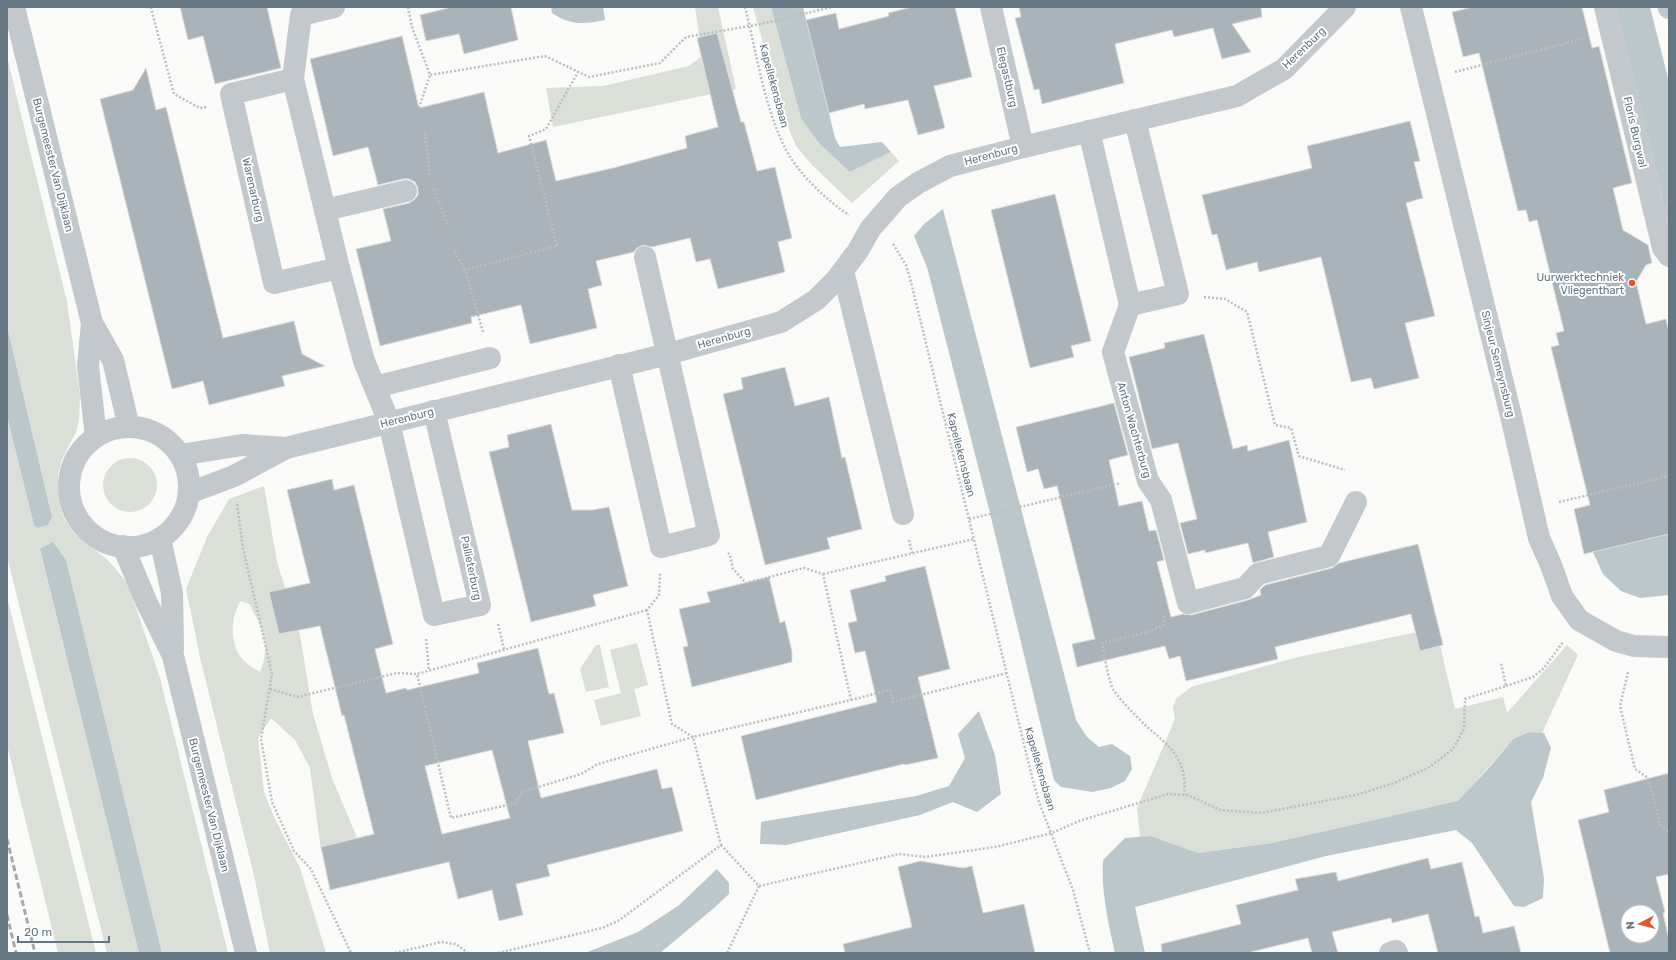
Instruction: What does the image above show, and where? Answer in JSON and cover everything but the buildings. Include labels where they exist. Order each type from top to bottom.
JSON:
[{"type":"street","name":"Burgemeester Van Dijklaan","points":[[14,7],[92,323],[113,360],[129,427]]},
{"type":"street","points":[[334,7],[301,16],[293,79],[339,268],[364,361],[389,422]]},
{"type":"street","name":"Elegastburg","points":[[991,7],[1023,147]]},
{"type":"street","name":"Herenburg","points":[[189,493],[234,476],[286,448],[668,354],[781,322],[816,300],[836,280],[857,252],[871,228],[898,197],[918,183],[950,166],[1088,131],[1237,96],[1284,69],[1345,7]]},
{"type":"street","name":"Sinjeur Semeynsburg","points":[[1411,7],[1513,423],[1539,538],[1562,596],[1579,620],[1616,640],[1634,646],[1669,647]]},
{"type":"street","name":"Floris Burgwal","points":[[1605,7],[1663,248],[1669,256]]},
{"type":"street","points":[[233,104],[231,94],[293,79]]},
{"type":"street","name":"Warenarburg","points":[[233,104],[274,283],[339,268]]},
{"type":"street","points":[[1088,131],[1130,305],[1178,294],[1136,120]]},
{"type":"street","points":[[325,210],[406,191]]},
{"type":"street","points":[[619,365],[661,547],[709,536],[645,257]]},
{"type":"street","points":[[843,271],[903,514]]},
{"type":"street","name":"Anton Wachterburg","points":[[1130,305],[1113,352],[1148,481],[1161,500],[1188,603]]},
{"type":"street","name":"Burgemeester Van Dijklaan","points":[[92,323],[88,366],[96,437]]},
{"type":"street","points":[[375,387],[490,358]]},
{"type":"street","name":"Pallieterburg","points":[[389,422],[434,615],[480,605],[434,411]]},
{"type":"street","points":[[129,427],[141,428],[164,438],[173,445],[186,467],[189,480],[189,493],[187,504],[177,523],[160,538],[142,545],[123,546],[98,538],[84,524],[73,507],[70,494],[70,481],[78,456],[86,445],[96,437],[112,429],[129,427]]},
{"type":"street","name":"Herenburg","points":[[180,455],[242,445],[286,448]]},
{"type":"street","points":[[1188,603],[1245,588],[1258,574],[1329,556],[1356,502]]},
{"type":"street","name":"Burgemeester Van Dijklaan","points":[[160,538],[172,593],[173,656]]},
{"type":"street","name":"Burgemeester Van Dijklaan","points":[[123,546],[146,600],[173,656],[246,953]]},
{"type":"street","points":[[1390,953],[1396,951],[1396,953]]},
{"type":"path","points":[[146,7],[151,8],[174,94],[200,108],[233,104]]},
{"type":"path","points":[[408,7],[412,27],[430,75],[419,108]]},
{"type":"path","name":"Kapellekensbaan","points":[[745,7],[771,114],[787,152],[811,183],[841,210],[871,228],[893,244],[906,265],[1032,777],[1039,802],[1078,904],[1090,953]]},
{"type":"path","points":[[430,75],[544,56],[589,77],[660,63],[686,37],[761,24],[832,7]]},
{"type":"path","points":[[1465,70],[1589,37]]},
{"type":"path","points":[[464,270],[557,246],[529,136],[546,129],[578,72]]},
{"type":"path","points":[[425,133],[431,182]]},
{"type":"path","points":[[455,252],[464,270],[490,358]]},
{"type":"path","points":[[1178,294],[1224,299],[1246,312],[1275,425],[1291,428],[1299,456],[1345,470]]},
{"type":"path","points":[[234,476],[243,548],[272,674],[261,739],[272,802],[294,851],[311,869],[350,953]]},
{"type":"path","points":[[1570,499],[1589,496],[1669,476]]},
{"type":"path","points":[[969,519],[1122,482],[1148,481]]},
{"type":"path","points":[[709,536],[730,555],[733,569],[746,583],[804,568],[823,574],[974,539]]},
{"type":"path","points":[[270,689],[297,697],[397,673],[416,674],[647,610],[659,595],[661,547]]},
{"type":"path","points":[[823,574],[851,700]]},
{"type":"path","points":[[1184,795],[1186,782],[1178,757],[1161,737],[1147,726],[1113,689],[1102,643],[1151,631],[1163,624],[1164,613],[1188,603]]},
{"type":"path","points":[[647,610],[672,724],[693,736],[721,845],[759,886]]},
{"type":"path","points":[[759,886],[899,854],[925,857],[996,847],[1052,833],[1079,821],[1168,794],[1188,795],[1220,810],[1261,813],[1356,795],[1394,783],[1428,768],[1453,749],[1464,729],[1465,699],[1533,677],[1544,668],[1579,620]]},
{"type":"path","points":[[1634,646],[1620,706],[1635,769],[1648,778],[1660,826],[1669,832]]},
{"type":"path","points":[[1501,664],[1506,686]]},
{"type":"path","points":[[416,674],[451,818],[516,803],[522,792],[581,774],[598,764],[693,736],[890,690],[893,702],[1007,673]]},
{"type":"path","points":[[498,953],[602,928],[612,923],[721,845]]},
{"type":"path","points":[[727,953],[759,886]]},
{"type":"path","points":[[395,953],[441,942],[456,944],[468,953]]},
{"type":"shaded area","points":[[551,7],[603,7],[605,20],[584,23],[572,22],[552,13]]},
{"type":"shaded area","points":[[695,7],[718,7],[736,89],[553,127],[546,88],[603,86],[689,66],[702,56]]},
{"type":"shaded area","points":[[753,7],[771,7],[801,118],[850,172],[891,152],[899,161],[852,203],[812,165],[796,146],[782,112]]},
{"type":"shaded area","points":[[771,7],[803,7],[835,138],[840,147],[882,142],[891,152],[850,172],[819,143],[801,118]]},
{"type":"shaded area","points":[[1616,7],[1650,7],[1669,82],[1669,226]]},
{"type":"shaded area","points":[[7,57],[67,302],[80,395],[79,421],[76,432],[62,459],[58,474],[60,507],[65,520],[74,533],[108,560],[128,584],[160,678],[228,953],[162,953],[66,560],[53,543],[40,550],[139,953],[107,953],[7,557],[7,416],[34,525],[52,517],[7,326]]},
{"type":"shaded area","points":[[943,209],[1076,720],[1087,737],[1099,747],[1112,744],[1130,756],[1132,769],[1125,781],[1111,788],[1092,792],[1061,787],[1054,780],[989,509],[927,267],[914,236],[924,224]]},
{"type":"shaded area","points":[[7,326],[52,517],[48,525],[37,528],[34,525],[7,416]]},
{"type":"shaded area","points":[[130,458],[140,460],[149,466],[155,475],[157,485],[155,495],[149,504],[140,510],[130,512],[120,510],[111,504],[105,495],[103,485],[105,475],[111,466],[120,460]]},
{"type":"shaded area","points":[[264,486],[277,562],[300,635],[313,714],[332,778],[358,840],[321,850],[310,768],[295,740],[271,718],[258,738],[264,792],[274,817],[300,868],[326,953],[270,953],[253,871],[201,662],[186,589],[207,537],[229,499]],"holes":[[[241,601],[249,604],[262,629],[264,637],[265,654],[260,672],[242,659],[235,647],[234,641],[233,627],[235,613]]]},
{"type":"shaded area","points":[[1669,534],[1669,595],[1640,598],[1621,591],[1603,574],[1593,552]]},
{"type":"shaded area","points":[[53,542],[66,560],[162,953],[139,953],[40,549]]},
{"type":"shaded area","points":[[7,597],[96,953],[58,953],[7,745]]},
{"type":"shaded area","points":[[1436,628],[1455,709],[1503,697],[1507,713],[1567,645],[1578,655],[1542,733],[1529,732],[1513,739],[1459,801],[1272,843],[1198,853],[1151,836],[1140,837],[1137,808],[1175,719],[1173,708],[1176,699],[1191,687],[1294,658]]},
{"type":"shaded area","points":[[637,643],[648,685],[634,689],[641,716],[601,726],[594,700],[621,693],[610,650]]},
{"type":"shaded area","points":[[596,645],[600,645],[609,687],[586,692],[580,669]]},
{"type":"shaded area","points":[[979,711],[995,755],[1001,794],[977,812],[953,802],[920,815],[786,845],[760,844],[761,822],[916,796],[949,786],[965,758],[958,734]]},
{"type":"shaded area","points":[[1529,732],[1544,733],[1551,748],[1543,778],[1531,802],[1544,878],[1543,898],[1524,907],[1514,906],[1472,843],[1456,830],[1326,856],[1135,907],[1145,953],[1115,953],[1104,895],[1103,860],[1125,838],[1151,836],[1198,853],[1272,843],[1458,801],[1488,769],[1513,739]]},
{"type":"shaded area","points":[[717,869],[729,883],[729,894],[660,953],[585,953],[638,932],[678,906]]},
{"type":"railway","points":[[7,839],[35,953]]},
{"type":"railway","points":[[7,915],[16,953]]},
{"type":"place","name":"Uurwerktechniek Vliegenthart","points":[[1632,283]]}]
